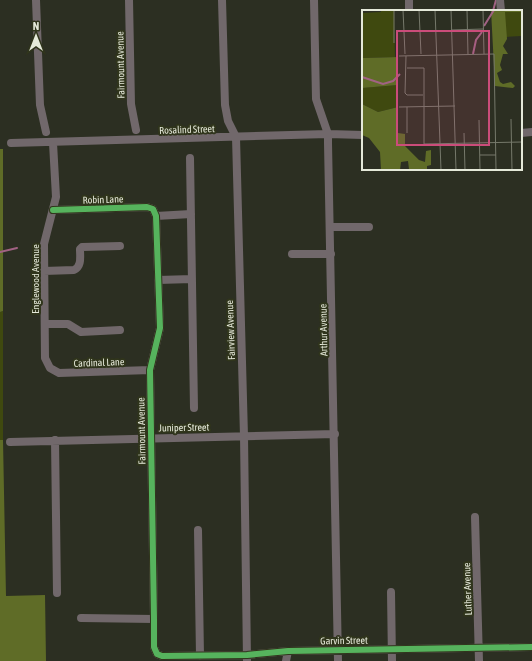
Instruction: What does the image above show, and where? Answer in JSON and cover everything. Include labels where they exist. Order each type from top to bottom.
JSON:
[{"type":"street","points":[[36,0],[40,105],[46,132]]},
{"type":"street","name":"Fairmount Avenue","points":[[129,0],[131,104],[136,130]]},
{"type":"street","name":"Fairview Avenue","points":[[222,0],[224,105],[228,121],[236,137],[244,436],[247,658]]},
{"type":"street","name":"Arthur Avenue","points":[[314,0],[316,99],[328,134],[335,434],[338,661]]},
{"type":"street","points":[[500,0],[501,10]]},
{"type":"street","points":[[522,133],[532,132]]},
{"type":"street","name":"Rosalind Street","points":[[11,143],[328,134],[362,135]]},
{"type":"street","name":"Englewood Avenue","points":[[50,368],[45,358],[44,244],[56,197],[53,143]]},
{"type":"street","points":[[190,158],[194,408]]},
{"type":"street","name":"Robin Lane","points":[[53,210],[191,214]]},
{"type":"street","name":"Fairmount Avenue","points":[[154,212],[160,328],[150,370],[154,647],[157,654]]},
{"type":"street","points":[[331,227],[369,227]]},
{"type":"street","points":[[44,271],[74,270],[79,265],[80,249],[82,247],[120,246]]},
{"type":"street","points":[[292,254],[331,254]]},
{"type":"street","points":[[158,280],[192,279]]},
{"type":"street","points":[[45,324],[68,324],[81,332],[120,330]]},
{"type":"street","name":"Cardinal Lane","points":[[50,368],[59,373],[150,370]]},
{"type":"street","name":"Juniper Street","points":[[10,442],[335,434]]},
{"type":"street","points":[[55,440],[57,593]]},
{"type":"street","name":"Luther Avenue","points":[[475,517],[479,661]]},
{"type":"street","points":[[198,530],[200,656]]},
{"type":"street","points":[[391,592],[392,661]]},
{"type":"street","points":[[81,618],[154,619]]},
{"type":"street","name":"Garvin Street","points":[[157,654],[162,656],[247,658],[288,651],[532,647]]},
{"type":"street","points":[[286,661],[288,651]]},
{"type":"green space","points":[[0,149],[3,149],[3,311],[0,312]]},
{"type":"green space","points":[[3,311],[3,440],[0,440],[0,312]]},
{"type":"green space","points":[[0,440],[3,440],[6,596],[45,595],[46,661],[0,661]]},
{"type":"waterway","points":[[493,10],[496,0]]},
{"type":"waterway","points":[[0,252],[17,248]]},
{"type":"cycle path","points":[[53,210],[147,207],[153,209],[156,216],[160,328],[150,370],[154,647],[157,654],[162,656],[247,655],[288,651],[532,647]]}]
